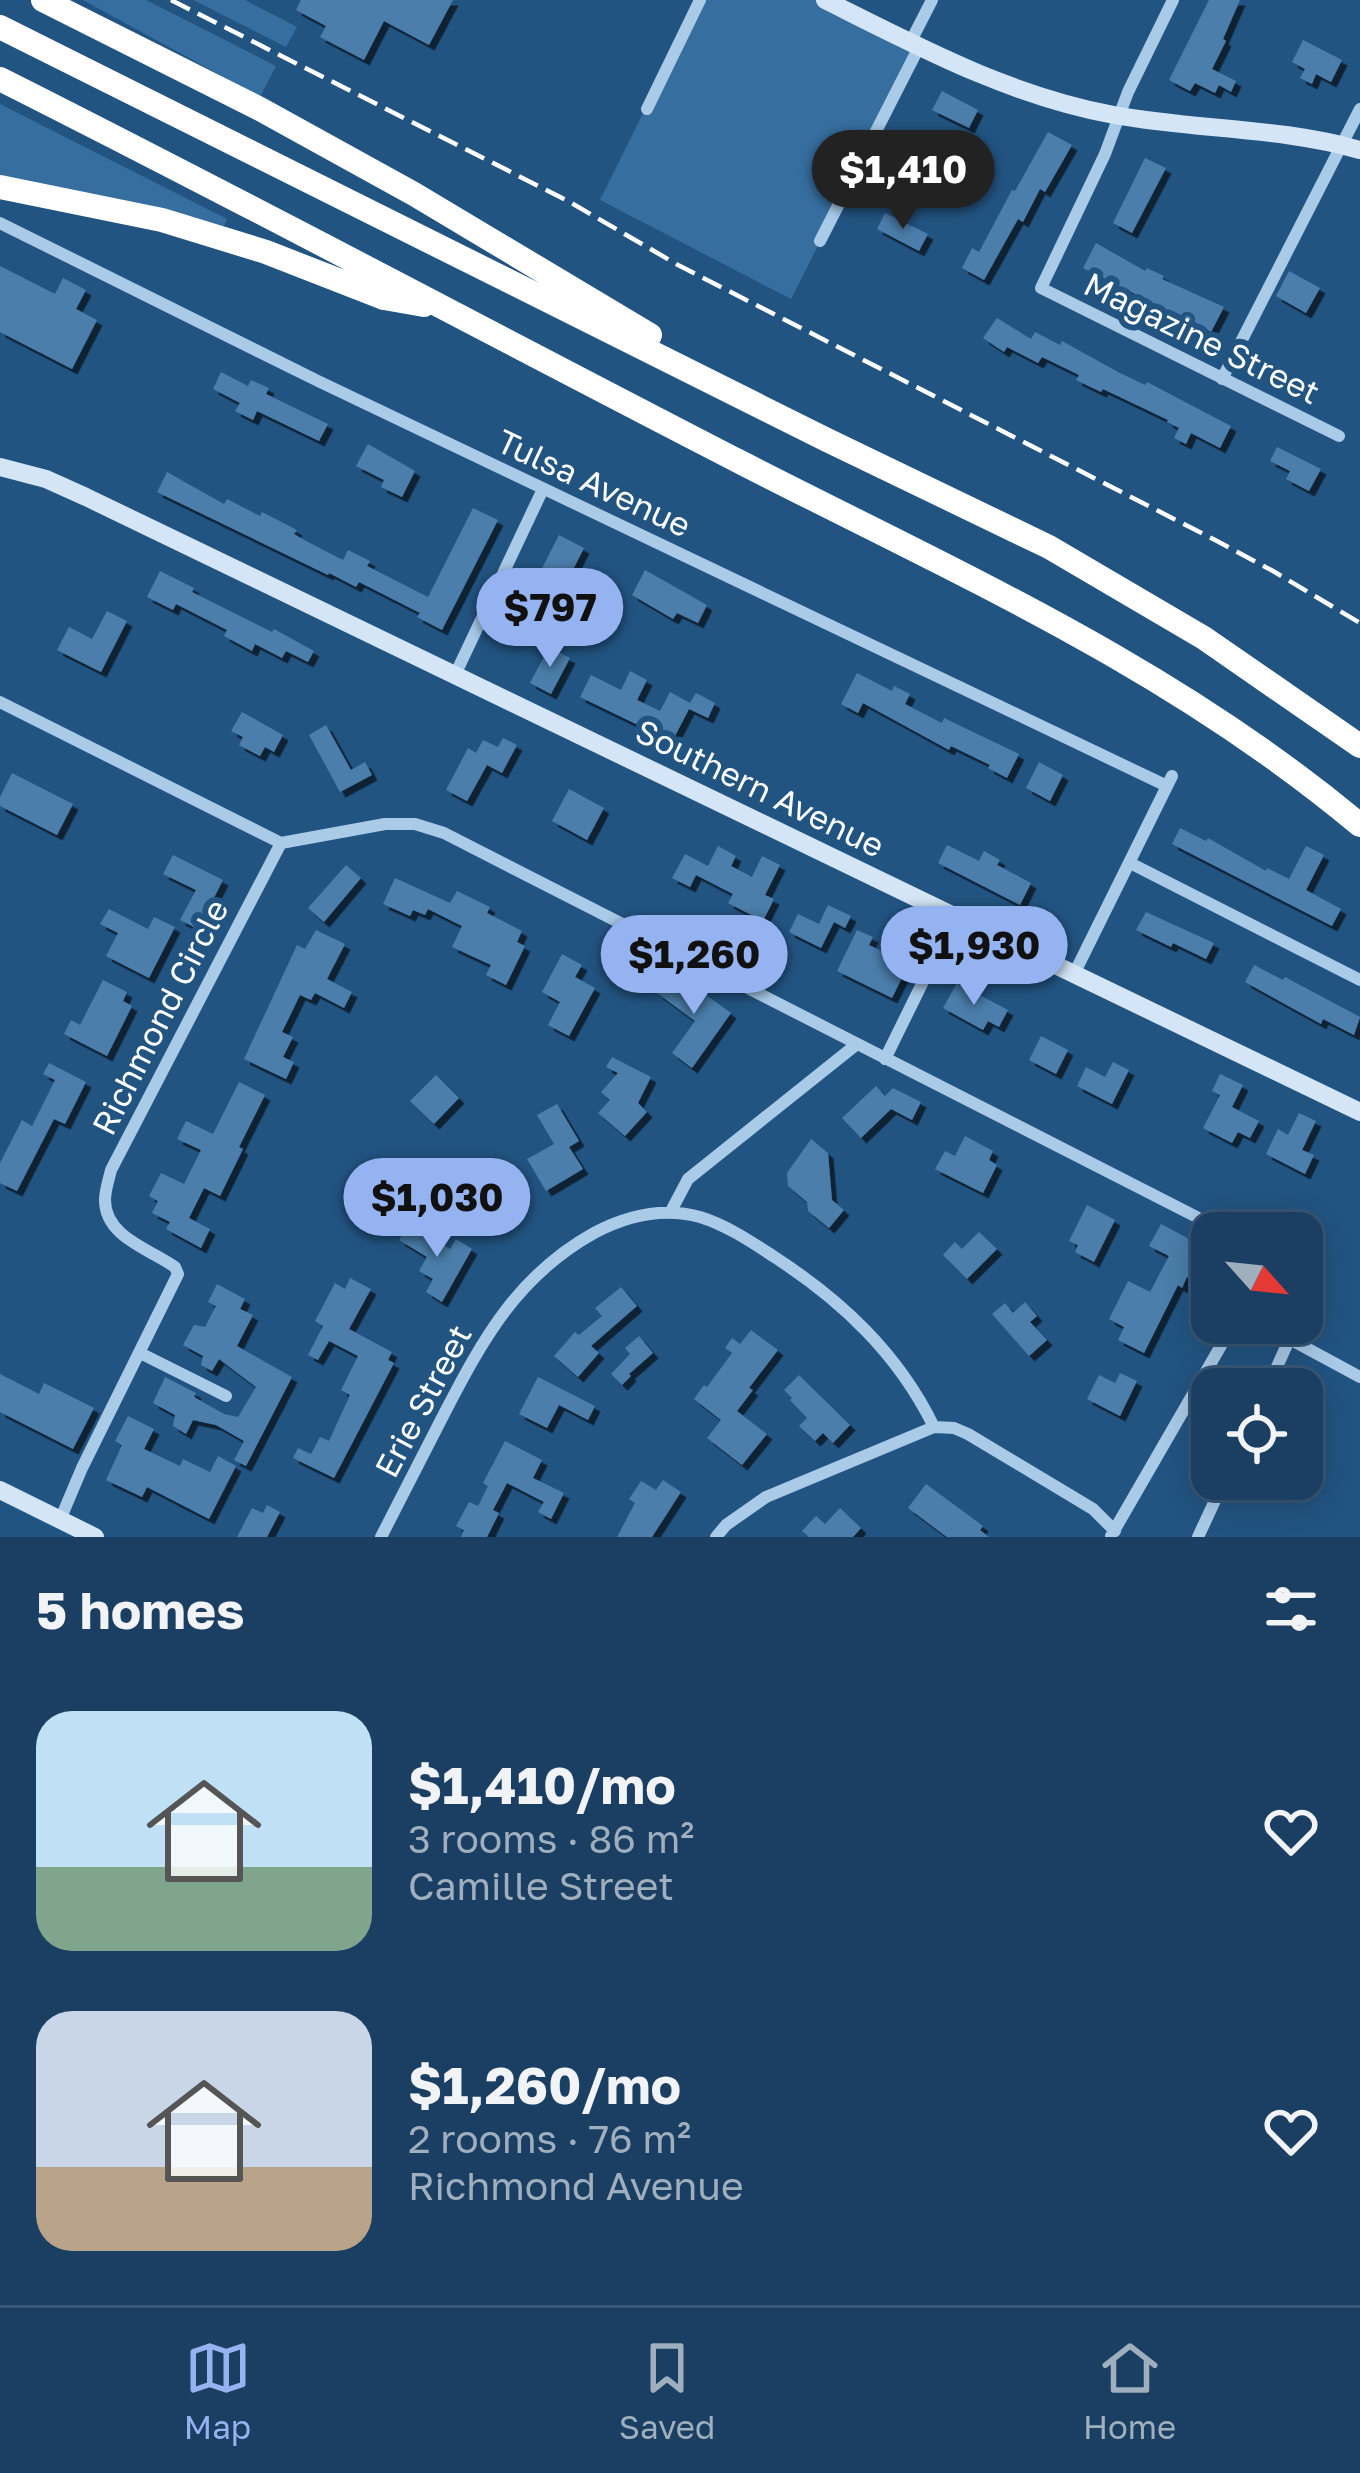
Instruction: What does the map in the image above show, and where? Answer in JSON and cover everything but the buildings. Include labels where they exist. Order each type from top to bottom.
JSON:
[{"type":"highway","points":[[44,0],[260,109],[394,184],[827,440]]},
{"type":"highway","points":[[0,27],[1048,547],[1264,678],[1360,746]]},
{"type":"highway","points":[[0,79],[1076,632],[1233,729],[1360,825]]},
{"type":"highway","points":[[0,187],[162,220],[266,252],[384,298],[448,309]]},
{"type":"street","points":[[647,109],[700,0]]},
{"type":"street","points":[[825,0],[974,74],[1021,92],[1118,116],[1351,147]]},
{"type":"street","points":[[820,242],[932,0]]},
{"type":"street","points":[[1118,116],[1173,0]]},
{"type":"street","points":[[1222,379],[1351,147],[1360,109]]},
{"type":"street","name":"Magazine Street","points":[[1118,116],[1041,289],[1339,436]]},
{"type":"street","name":"Tulsa Avenue","points":[[0,223],[543,489],[1170,781],[1130,863]]},
{"type":"street","name":"Southern Avenue","points":[[0,467],[86,496],[1360,1112]]},
{"type":"street","points":[[454,675],[543,489]]},
{"type":"street","points":[[0,702],[281,843],[385,824],[427,827],[1191,1214]]},
{"type":"street","name":"Richmond Circle","points":[[140,1354],[176,1282],[177,1270],[124,1236],[110,1221],[105,1202],[111,1170],[281,843]]},
{"type":"street","points":[[1075,972],[1130,863],[1360,980]]},
{"type":"street","points":[[885,1058],[944,939]]},
{"type":"street","points":[[857,1044],[688,1179],[670,1213],[722,1225],[837,1302],[890,1356],[934,1427]]},
{"type":"street","name":"Erie Street","points":[[381,1537],[478,1349],[525,1285],[571,1247],[612,1224],[637,1215],[670,1213]]},
{"type":"street","points":[[716,1537],[766,1497],[946,1426],[968,1434],[1093,1509],[1113,1534],[1222,1344]]},
{"type":"street","points":[[1297,1344],[1360,1377]]},
{"type":"street","points":[[59,1520],[140,1354],[226,1396]]},
{"type":"street","points":[[0,1490],[95,1537]]},
{"type":"street","points":[[1198,1537],[1215,1500]]},
{"type":"shaded area","points":[[83,0],[146,0],[276,66],[260,97]]},
{"type":"shaded area","points":[[193,0],[245,0],[297,27],[286,47]]},
{"type":"shaded area","points":[[699,0],[825,0],[919,47],[791,299],[600,200]]},
{"type":"shaded area","points":[[0,104],[227,219],[224,226],[0,178]]},
{"type":"railway","points":[[171,0],[568,201],[678,265],[1215,540],[1360,623]]}]
